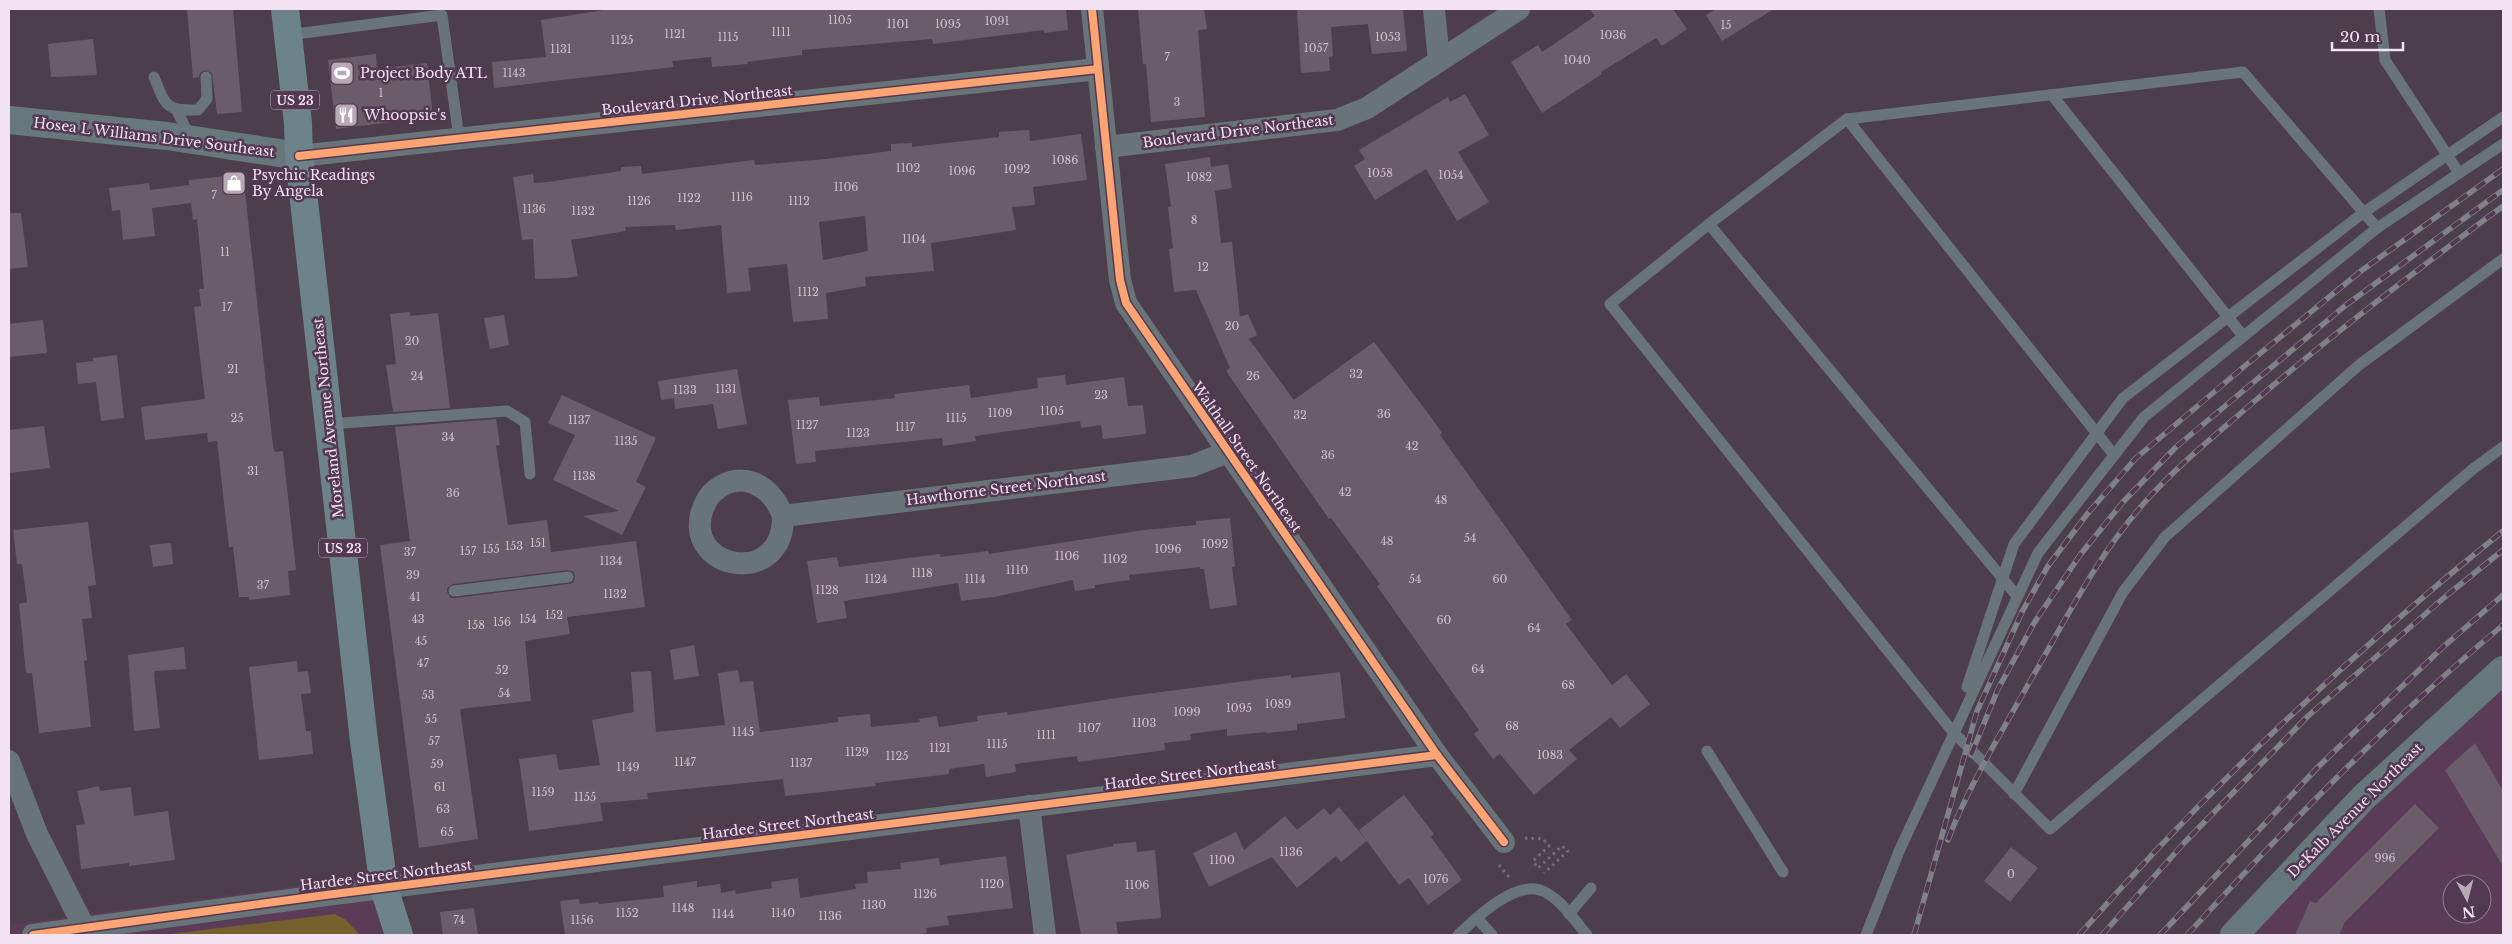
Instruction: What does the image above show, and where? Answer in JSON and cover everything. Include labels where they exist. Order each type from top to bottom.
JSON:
[{"type":"highway","name":"US 23","points":[[286,22],[299,156]]},
{"type":"highway","name":"Moreland Avenue Northeast","points":[[299,156],[364,741],[384,888],[399,935]]},
{"type":"highway","name":"Moreland Avenue Northeast","points":[[377,935],[384,888]]},
{"type":"main road","name":"Hosea L Williams Drive Southeast","points":[[9,120],[167,136],[209,144],[299,156]]},
{"type":"main road","name":"DeKalb Avenue Northeast","points":[[2234,935],[2363,798],[2503,670]]},
{"type":"street","name":"Walthall Street Northeast","points":[[1092,9],[1120,280],[1126,303],[1437,755]]},
{"type":"street","points":[[1434,9],[1439,61]]},
{"type":"street","name":"Boulevard Drive Northeast","points":[[1106,147],[1337,120],[1367,108],[1518,9]]},
{"type":"street","name":"Boulevard Drive Northeast","points":[[299,156],[1098,69]]},
{"type":"street","name":"Hawthorne Street Northeast","points":[[783,516],[1192,466],[1228,452]]},
{"type":"street","points":[[1437,755],[1504,842]]},
{"type":"street","name":"Hardee Street Northeast","points":[[33,935],[384,888],[1437,755]]},
{"type":"street","points":[[9,761],[37,834],[85,929]]},
{"type":"street","points":[[1029,806],[1044,935]]},
{"type":"lane","points":[[2379,9],[2385,60],[2458,173]]},
{"type":"lane","points":[[286,22],[442,15],[459,138]]},
{"type":"lane","points":[[2376,228],[2243,72],[1847,119],[1709,224],[1610,304],[1952,732],[2050,829],[2466,476],[2503,447]]},
{"type":"lane","points":[[154,77],[164,102],[177,111],[186,129],[209,144]]},
{"type":"lane","points":[[177,111],[198,110],[207,99],[206,77]]},
{"type":"lane","points":[[2052,95],[2243,336]]},
{"type":"lane","points":[[1952,732],[2014,544],[2123,398],[2363,213],[2503,117]]},
{"type":"lane","points":[[1847,119],[2114,455]]},
{"type":"lane","points":[[1866,935],[1900,849],[1952,732],[2038,553],[2144,417],[2376,228],[2503,144]]},
{"type":"lane","points":[[1709,224],[2017,596]]},
{"type":"lane","points":[[2014,794],[2123,592],[2165,537],[2358,365],[2503,259]]},
{"type":"lane","points":[[329,424],[507,411],[525,422],[530,474]]},
{"type":"lane","points":[[454,591],[568,577]]},
{"type":"lane","points":[[1707,751],[1783,872]]},
{"type":"lane","points":[[1569,914],[1591,888]]},
{"type":"lane","points":[[1458,935],[1477,918],[1506,897],[1527,890],[1539,890],[1549,895],[1587,935]]},
{"type":"lane","points":[[1477,918],[1492,935]]},
{"type":"path","points":[[1504,842],[1526,838],[1543,839],[1549,846],[1533,861],[1538,868],[1562,846],[1568,851],[1542,876]]},
{"type":"path","points":[[1498,864],[1511,879]]},
{"type":"shaded area","points":[[2503,659],[2503,935],[2232,935]]},
{"type":"shaded area","points":[[375,875],[382,935],[9,935],[9,925]]},
{"type":"shaded area","points":[[335,914],[346,920],[360,935],[162,935]]},
{"type":"building","points":[[187,9],[233,9],[242,112],[217,114],[212,73],[205,70],[200,73],[199,77],[193,78]]},
{"type":"building","points":[[610,9],[1066,9],[1068,30],[1044,33],[1044,30],[933,44],[932,39],[802,50],[802,55],[747,62],[748,64],[712,67],[711,57],[672,61],[674,67],[494,88],[492,62],[546,57],[541,20]]},
{"type":"building","points":[[1138,9],[1204,9],[1207,29],[1198,30],[1205,117],[1151,122],[1146,64],[1143,64]]},
{"type":"building","points":[[1297,9],[1403,9],[1407,51],[1372,54],[1368,24],[1331,27],[1333,56],[1329,57],[1330,71],[1301,73]]},
{"type":"building","points":[[1590,9],[1673,9],[1687,29],[1662,46],[1656,38],[1601,72],[1602,74],[1542,113],[1511,62],[1538,45],[1542,52],[1560,40],[1595,16]]},
{"type":"building","points":[[1716,9],[1774,9],[1722,41],[1706,15]]},
{"type":"building","points":[[93,39],[97,75],[51,77],[48,44]]},
{"type":"building","points":[[376,54],[377,69],[427,63],[433,117],[336,129],[328,60]]},
{"type":"building","points":[[1465,94],[1489,135],[1458,152],[1489,202],[1457,221],[1426,169],[1375,200],[1354,166],[1365,159],[1359,150],[1448,97],[1450,102]]},
{"type":"building","points":[[1029,130],[1030,141],[1081,134],[1087,180],[1033,187],[1035,205],[1012,207],[1016,230],[931,243],[934,271],[865,277],[866,286],[826,293],[828,319],[793,322],[787,264],[748,268],[751,291],[727,293],[721,225],[676,230],[675,225],[625,227],[626,231],[571,240],[578,276],[568,278],[535,279],[533,239],[522,240],[513,177],[533,174],[534,183],[621,171],[621,167],[641,166],[642,174],[754,160],[755,165],[826,159],[891,151],[891,144],[912,143],[912,147],[999,137],[999,132]],"holes":[[[865,216],[868,251],[823,260],[819,222]]]},
{"type":"building","points":[[1210,157],[1211,167],[1228,164],[1232,188],[1215,191],[1221,243],[1232,242],[1240,317],[1248,314],[1257,335],[1249,339],[1294,400],[1374,342],[1433,420],[1442,433],[1440,435],[1572,620],[1566,624],[1612,685],[1626,674],[1650,704],[1620,728],[1611,717],[1569,750],[1577,759],[1534,795],[1500,754],[1493,759],[1474,734],[1479,730],[1377,586],[1380,584],[1331,518],[1329,519],[1226,371],[1230,368],[1196,290],[1174,292],[1169,249],[1173,248],[1168,207],[1171,206],[1165,164]]},
{"type":"building","points":[[243,174],[273,446],[275,452],[283,451],[296,570],[288,571],[290,595],[249,600],[249,597],[239,597],[233,547],[229,547],[217,441],[208,442],[207,433],[145,440],[141,407],[205,399],[194,307],[201,306],[199,289],[204,289],[197,219],[193,220],[191,203],[152,208],[155,236],[123,240],[120,210],[112,211],[109,188],[149,183],[150,190],[189,185],[189,180]]},
{"type":"building","points":[[9,213],[21,213],[28,267],[9,269]]},
{"type":"building","points":[[410,312],[410,316],[438,313],[450,408],[393,412],[386,365],[396,364],[390,314]]},
{"type":"building","points":[[504,315],[509,345],[490,349],[484,318]]},
{"type":"building","points":[[43,320],[47,353],[9,357],[9,324]]},
{"type":"building","points":[[117,355],[124,418],[101,421],[96,382],[78,384],[76,363],[93,361],[93,358]]},
{"type":"building","points":[[737,369],[747,424],[718,429],[713,404],[675,409],[674,398],[661,400],[658,381]]},
{"type":"building","points":[[1065,375],[1066,385],[1124,377],[1128,406],[1143,405],[1146,434],[1103,439],[1101,425],[1081,428],[1080,421],[975,436],[976,441],[943,446],[942,438],[815,451],[816,462],[796,464],[788,400],[819,397],[820,406],[895,398],[894,394],[969,385],[971,398],[1038,388],[1037,378]]},
{"type":"building","points":[[562,395],[656,438],[636,482],[646,487],[622,535],[583,516],[619,511],[553,480],[575,435],[548,423]]},
{"type":"building","points":[[496,419],[500,445],[496,446],[508,525],[547,520],[551,552],[636,541],[645,607],[567,617],[570,634],[525,641],[531,701],[460,709],[478,839],[419,848],[380,545],[410,541],[395,427]],"holes":[[[568,570],[574,572],[573,583],[569,584],[455,598],[451,598],[447,592],[447,588],[453,584]]]},
{"type":"building","points":[[44,426],[50,468],[10,473],[9,430]]},
{"type":"building","points":[[1230,518],[1235,566],[1232,567],[1237,605],[1210,609],[1204,569],[1200,569],[1200,567],[1129,575],[1130,580],[1095,585],[1095,588],[1075,591],[1073,580],[994,597],[961,601],[958,583],[844,601],[847,618],[817,623],[807,561],[837,557],[839,567],[940,554],[940,557],[988,551],[989,554],[1144,530],[1196,525],[1196,521]]},
{"type":"building","points":[[88,522],[96,585],[88,586],[92,618],[82,619],[87,660],[84,661],[91,727],[39,733],[32,673],[26,673],[19,604],[27,602],[22,564],[17,564],[13,530]]},
{"type":"building","points":[[171,543],[173,564],[153,567],[150,545]]},
{"type":"building","points":[[694,645],[699,676],[674,680],[670,650]]},
{"type":"building","points":[[184,647],[186,669],[155,671],[154,674],[160,728],[134,731],[128,655]]},
{"type":"building","points":[[297,661],[298,672],[308,671],[311,693],[301,694],[306,731],[311,731],[313,754],[259,760],[249,667]]},
{"type":"building","points":[[738,670],[740,682],[753,681],[760,732],[838,722],[838,717],[870,714],[871,727],[920,722],[919,719],[937,716],[939,727],[978,721],[977,716],[1007,712],[1008,715],[1123,697],[1291,675],[1291,678],[1340,672],[1345,718],[1297,724],[1297,730],[1227,736],[1227,729],[1190,734],[1191,740],[1164,743],[1165,750],[1078,762],[1077,756],[1015,764],[1016,772],[986,777],[984,764],[949,769],[949,774],[875,783],[876,786],[785,796],[783,779],[647,793],[648,799],[600,803],[603,821],[529,831],[519,759],[556,754],[559,770],[600,765],[592,720],[634,712],[631,672],[651,671],[656,732],[725,725],[718,673]]},
{"type":"building","points":[[2475,743],[2503,791],[2503,866],[2445,770]]},
{"type":"building","points":[[99,786],[100,791],[131,787],[134,816],[168,811],[175,860],[129,866],[129,863],[81,869],[76,825],[85,824],[77,791]]},
{"type":"building","points":[[1404,795],[1434,834],[1431,837],[1462,880],[1428,905],[1409,878],[1399,885],[1359,830]]},
{"type":"building","points":[[2415,804],[2439,828],[2345,922],[2339,935],[2295,935],[2310,901],[2316,903]]},
{"type":"building","points":[[1339,807],[1367,841],[1341,862],[1336,856],[1297,888],[1272,857],[1209,887],[1193,853],[1236,832],[1244,850],[1285,816],[1297,830],[1324,808],[1330,815]]},
{"type":"building","points":[[1136,842],[1137,852],[1155,850],[1161,918],[1116,922],[1118,935],[1081,935],[1066,855],[1113,846],[1113,844]]},
{"type":"building","points":[[2011,847],[2038,868],[2010,902],[1984,881]]},
{"type":"building","points":[[1006,856],[1013,908],[947,916],[949,925],[926,928],[927,933],[910,935],[565,935],[560,901],[579,899],[580,904],[598,902],[599,904],[664,897],[663,886],[697,881],[697,887],[720,884],[721,893],[735,890],[736,894],[772,888],[771,882],[798,878],[800,898],[856,889],[855,884],[868,883],[867,872],[901,869],[900,863],[939,858],[940,865]]},
{"type":"building","points":[[474,908],[478,935],[443,935],[440,912]]},
{"type":"railway","points":[[1914,935],[1977,711],[2023,610],[2048,566],[2088,513],[2136,458],[2246,365],[2361,271],[2503,169]]},
{"type":"railway","points":[[1971,755],[1998,689],[2034,623],[2080,555],[2123,502],[2176,447],[2346,305],[2503,190]]},
{"type":"railway","points":[[1948,840],[1985,760],[2069,613],[2111,545],[2145,502],[2195,453],[2311,354],[2503,206]]},
{"type":"railway","points":[[2079,935],[2178,827],[2282,724],[2390,625],[2503,531]]},
{"type":"railway","points":[[2102,935],[2184,843],[2308,716],[2446,596],[2503,550]]},
{"type":"railway","points":[[2160,935],[2318,767],[2443,647],[2503,595]]},
{"type":"railway","points":[[2187,935],[2301,814],[2379,736],[2503,625]]},
{"type":"cycle path","points":[[1092,9],[1120,280],[1126,303],[1437,755],[1504,842]]},
{"type":"cycle path","points":[[299,156],[1098,69]]},
{"type":"cycle path","points":[[33,935],[326,895],[1437,755]]},
{"type":"place","name":"Project Body ATL","points":[[342,73]]},
{"type":"place","name":"Whoopsie's","points":[[346,115]]},
{"type":"place","name":"Psychic Readings By Angela","points":[[234,183]]}]
